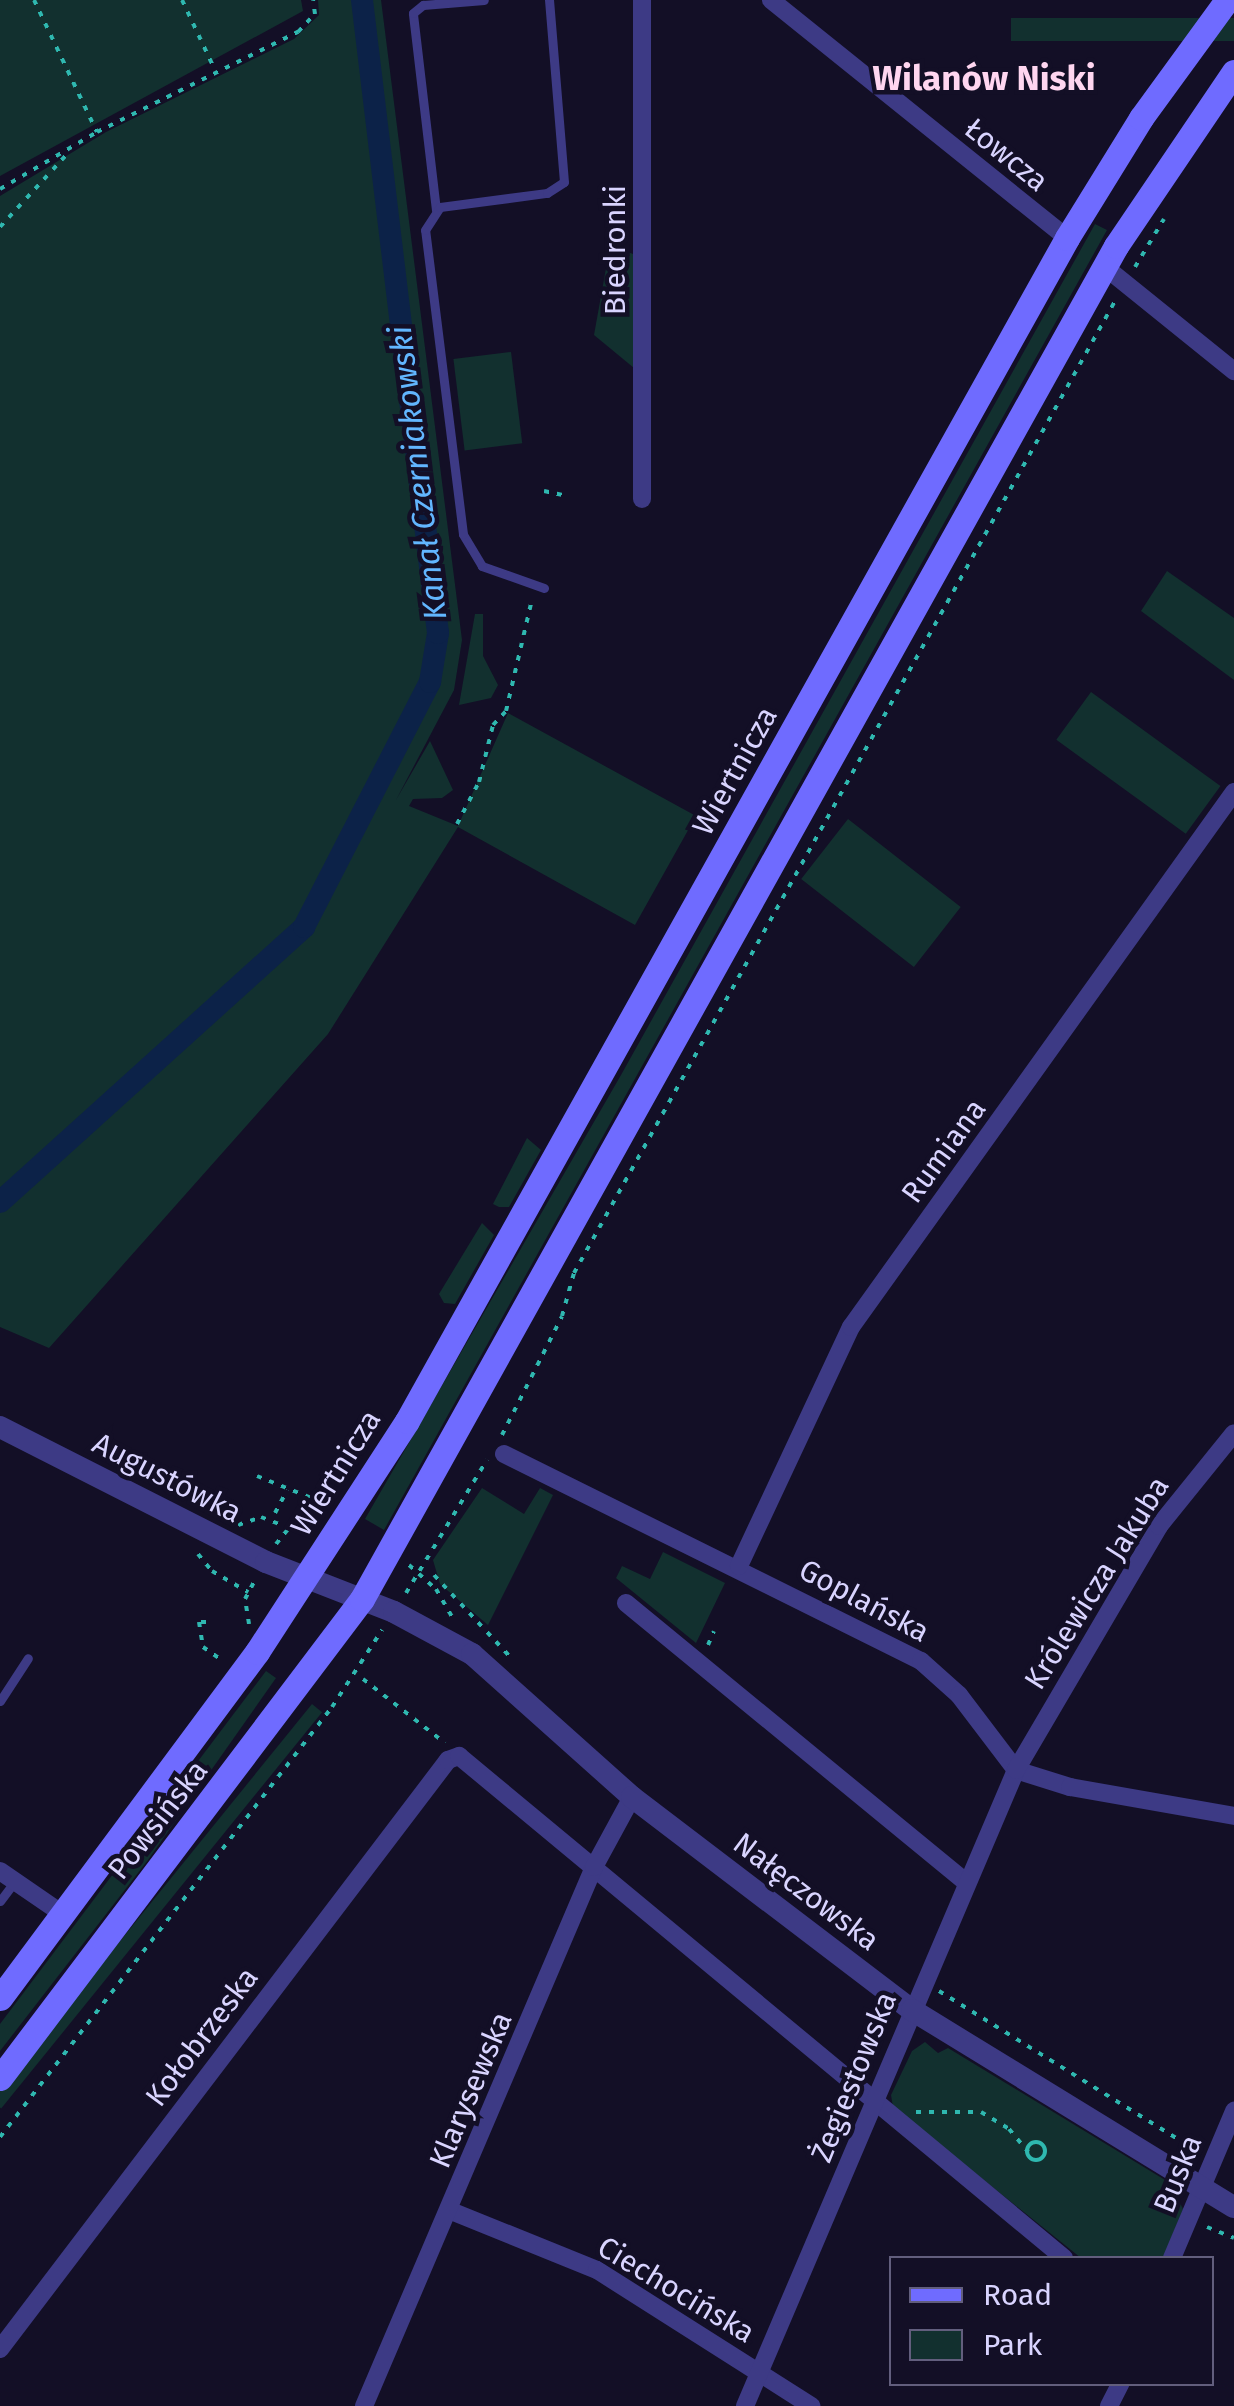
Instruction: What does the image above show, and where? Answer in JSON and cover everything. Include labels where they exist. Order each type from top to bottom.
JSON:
[{"type":"main road","name":"Wiertnicza","points":[[308,1578],[464,1323],[1067,238],[1140,118],[1227,0]]},
{"type":"main road","points":[[362,1600],[1104,267],[1156,180],[1234,72]]},
{"type":"main road","name":"Powsińska","points":[[0,1998],[308,1578]]},
{"type":"main road","name":"Powsińska","points":[[0,2078],[362,1600]]},
{"type":"street","name":"Biedronki","points":[[642,0],[642,500]]},
{"type":"street","name":"Łowcza","points":[[771,0],[794,7],[1067,238]]},
{"type":"street","points":[[1104,267],[1234,371]]},
{"type":"street","name":"Rumiana","points":[[738,1566],[851,1327],[1234,792]]},
{"type":"street","name":"Augustówka","points":[[0,1427],[218,1538],[362,1600]]},
{"type":"street","name":"Królewicza Jakuba","points":[[1016,1770],[1159,1526],[1234,1432]]},
{"type":"street","name":"Goplańska","points":[[504,1454],[738,1566],[920,1661],[959,1696],[1016,1770]]},
{"type":"street","name":"Nałęczowska","points":[[362,1600],[490,1666],[632,1796],[912,2010],[1234,2208]]},
{"type":"street","points":[[626,1603],[966,1882]]},
{"type":"street","points":[[453,1758],[594,1867],[1062,2256]]},
{"type":"street","name":"Kołobrzeska","points":[[0,2349],[453,1758]]},
{"type":"street","points":[[1016,1770],[1070,1787],[1234,1816]]},
{"type":"street","name":"Żegiestowska","points":[[745,2406],[1016,1770]]},
{"type":"street","name":"Klarysewska","points":[[364,2406],[451,2211],[594,1867],[632,1796]]},
{"type":"street","points":[[7,1876],[64,1915]]},
{"type":"street","name":"Buska","points":[[1173,2256],[1234,2111]]},
{"type":"street","name":"Ciechocińska","points":[[451,2211],[596,2270],[811,2406]]},
{"type":"lane","points":[[484,0],[423,5],[412,12],[436,210],[425,230],[463,534],[482,566],[539,590]]},
{"type":"lane","points":[[436,210],[546,193],[564,182],[549,0]]},
{"type":"lane","points":[[0,1700],[28,1658]]},
{"type":"lane","points":[[0,1901],[7,1876]]},
{"type":"path","points":[[34,0],[97,132]]},
{"type":"path","points":[[182,0],[215,70]]},
{"type":"path","points":[[0,190],[97,132],[298,32],[314,14],[313,0]]},
{"type":"path","points":[[0,227],[73,146]]},
{"type":"path","points":[[410,1588],[513,1418],[562,1316],[574,1274],[1117,296]]},
{"type":"path","points":[[544,491],[563,495]]},
{"type":"path","points":[[456,824],[479,782],[493,725],[508,704],[539,590]]},
{"type":"path","points":[[256,1476],[319,1501]]},
{"type":"path","points":[[275,1513],[287,1490]]},
{"type":"path","points":[[218,1538],[261,1516],[289,1528]]},
{"type":"path","points":[[278,1539],[289,1528],[327,1520]]},
{"type":"path","points":[[403,1562],[418,1572],[454,1622]]},
{"type":"path","points":[[434,1575],[522,1671]]},
{"type":"path","points":[[251,1586],[244,1607],[253,1628]]},
{"type":"path","points":[[206,1622],[200,1622],[203,1648],[219,1658]]},
{"type":"path","points":[[0,2136],[342,1692],[377,1637]]},
{"type":"path","points":[[363,1679],[453,1758]]},
{"type":"path","points":[[326,1681],[342,1692]]},
{"type":"path","points":[[923,1984],[1213,2161]]},
{"type":"path","points":[[949,2034],[966,2007]]},
{"type":"path","points":[[901,2105],[912,2113],[940,2107],[981,2112],[1010,2129],[1028,2152]]},
{"type":"path","points":[[1181,2239],[1191,2244],[1210,2226],[1234,2238]]},
{"type":"green space","points":[[0,0],[301,0],[303,11],[0,176]]},
{"type":"green space","points":[[318,0],[381,0],[462,640],[454,690],[396,800],[430,741],[453,790],[442,798],[413,799],[409,806],[458,826],[508,713],[696,816],[635,925],[458,827],[328,1034],[49,1348],[0,1327],[0,196],[106,132],[294,39],[319,15]]},
{"type":"green space","points":[[1011,18],[1234,18],[1234,41],[1011,41]]},
{"type":"green space","points":[[1095,224],[1107,230],[384,1530],[365,1519],[621,1075]]},
{"type":"green space","points":[[610,246],[636,255],[634,368],[594,335]]},
{"type":"green space","points":[[511,352],[522,443],[465,450],[453,359]]},
{"type":"green space","points":[[1167,571],[1234,618],[1234,680],[1141,611]]},
{"type":"green space","points":[[475,614],[483,614],[483,656],[498,685],[491,698],[459,705]]},
{"type":"green space","points":[[1091,692],[1220,786],[1186,834],[1056,740]]},
{"type":"green space","points":[[848,819],[961,907],[914,967],[801,879]]},
{"type":"green space","points":[[527,1138],[541,1150],[509,1207],[499,1207],[493,1204]]},
{"type":"green space","points":[[482,1223],[494,1235],[455,1304],[444,1303],[439,1294]]},
{"type":"green space","points":[[482,1488],[524,1514],[540,1488],[553,1495],[488,1625],[440,1584],[433,1560]]},
{"type":"green space","points":[[663,1552],[725,1583],[696,1643],[616,1578],[622,1566],[650,1579]]},
{"type":"green space","points":[[266,1671],[276,1678],[148,1860],[0,2051],[0,2024]]},
{"type":"green space","points":[[312,1704],[322,1712],[1,2109],[0,2089]]},
{"type":"green space","points":[[925,2042],[938,2053],[948,2048],[1170,2183],[1183,2209],[1164,2256],[1079,2256],[893,2107],[891,2095],[912,2051]]},
{"type":"waterway","name":"Kanał Czerniakowski","points":[[0,1202],[304,927],[430,682],[438,633],[362,0]]},
{"type":"district","name":"Wilanów Niski","points":[[984,78]]}]
